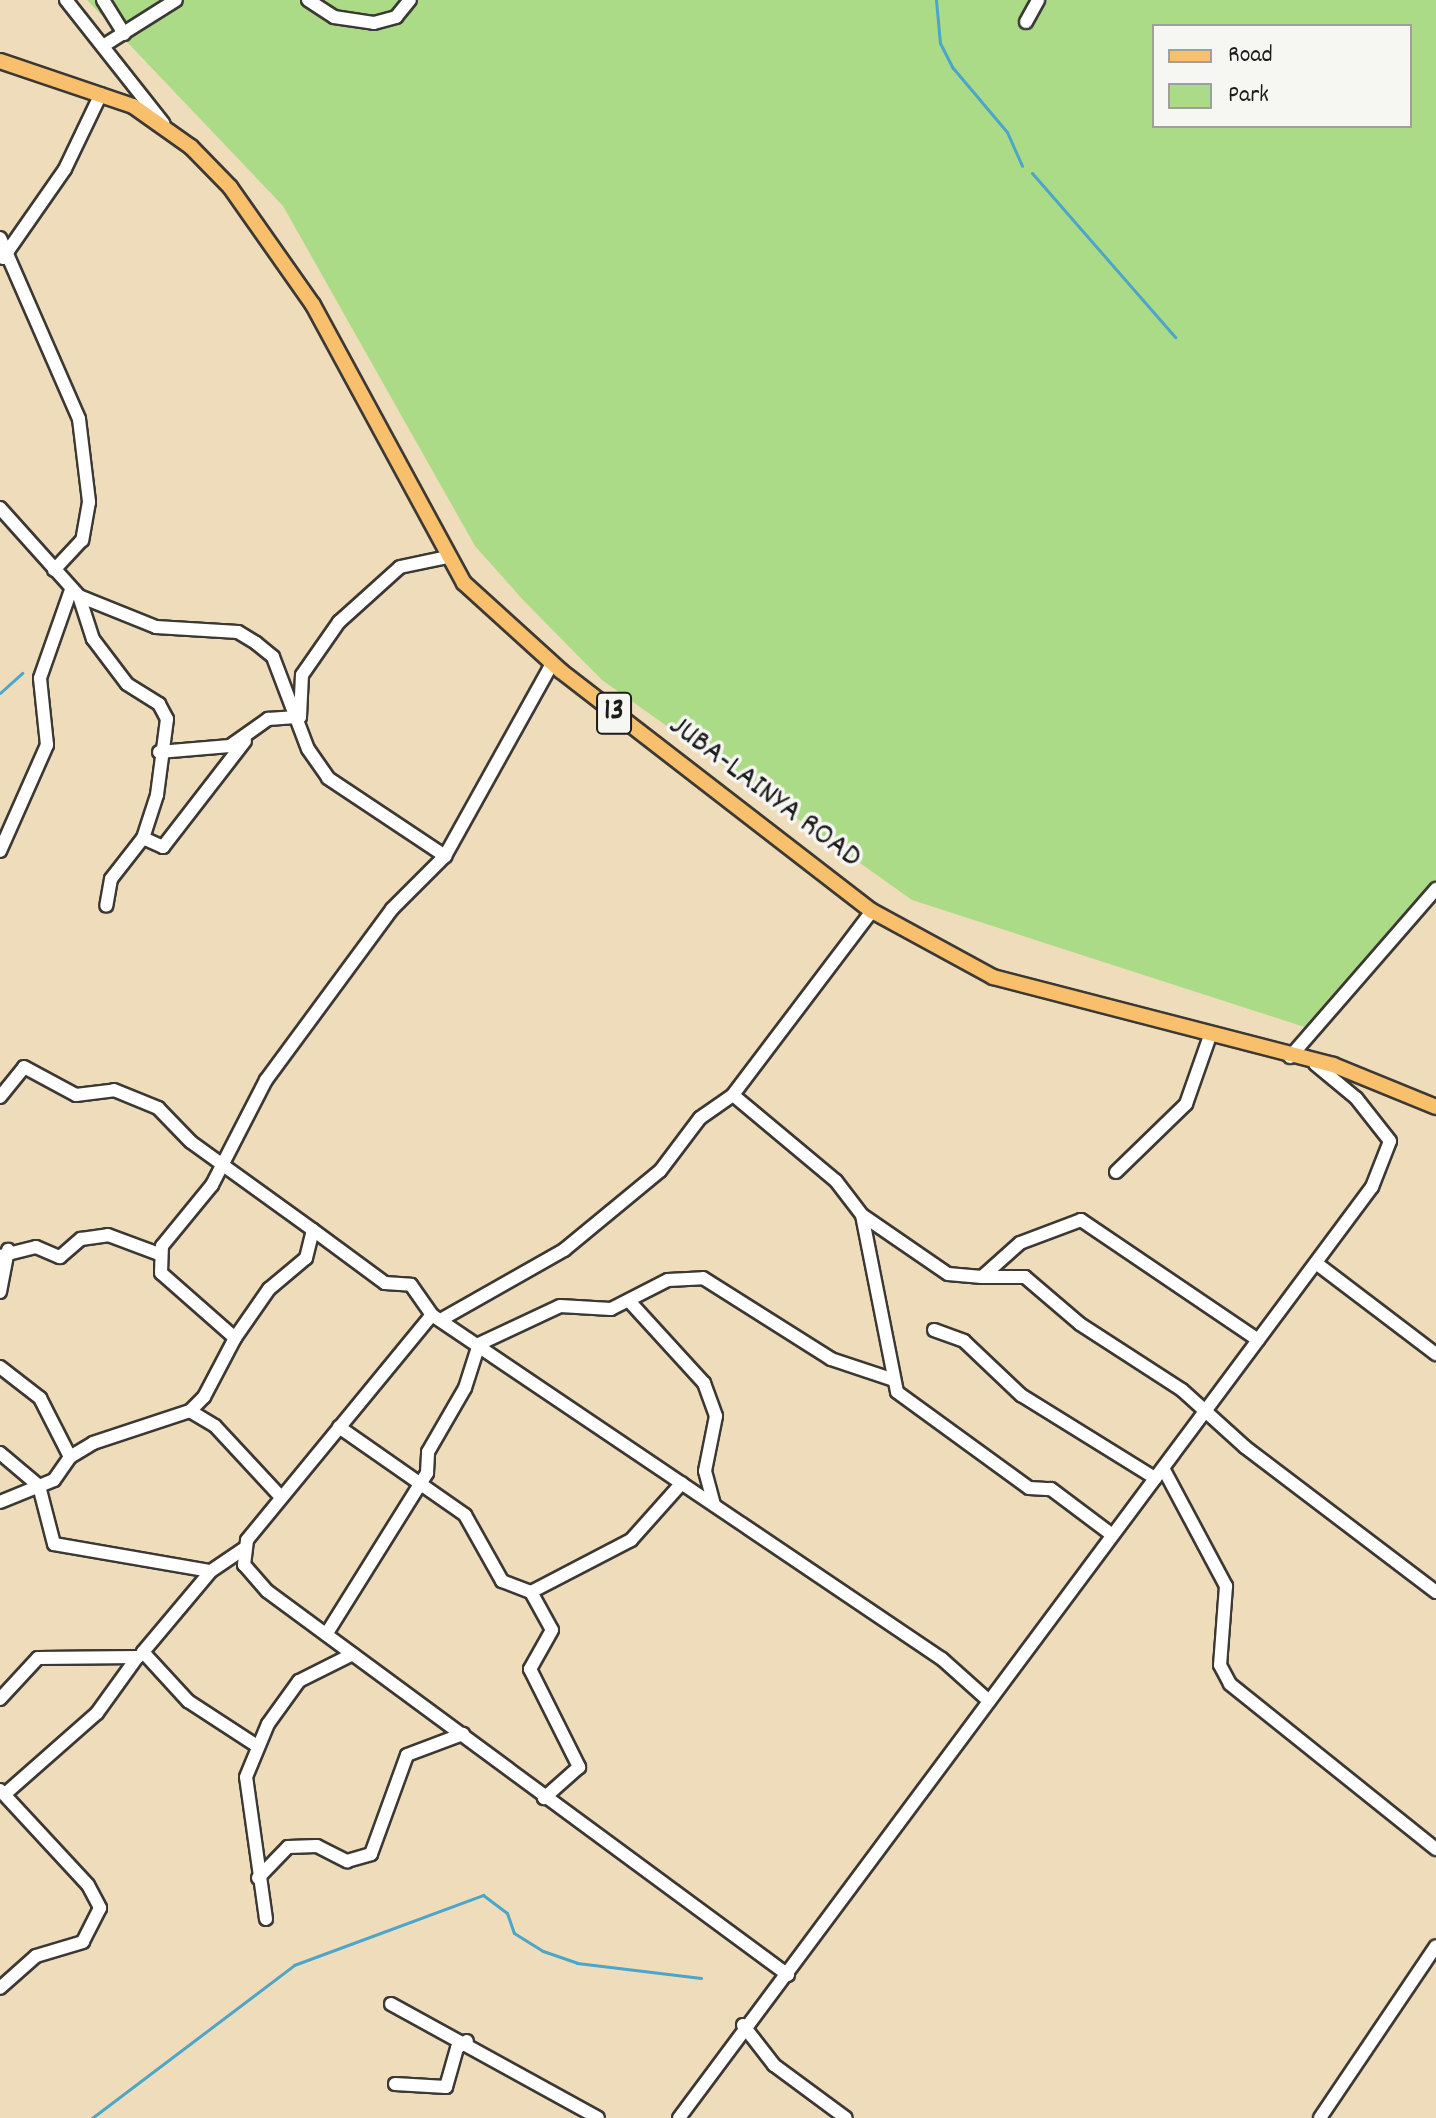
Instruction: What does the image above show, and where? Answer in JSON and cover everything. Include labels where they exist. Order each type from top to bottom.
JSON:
[{"type":"main road","name":"JUBA-LAINYA ROAD","points":[[0,61],[101,94],[163,123],[230,187],[271,240],[447,557],[480,600],[552,664],[872,911],[993,977],[1315,1064],[1436,1107]]},
{"type":"street","points":[[66,0],[163,123]]},
{"type":"street","points":[[103,0],[124,34]]},
{"type":"street","points":[[103,46],[176,0]]},
{"type":"street","points":[[308,0],[334,17],[374,23],[396,17],[410,0]]},
{"type":"street","points":[[1026,22],[1038,0]]},
{"type":"street","points":[[2,258],[65,169],[101,94]]},
{"type":"street","points":[[0,238],[2,258],[79,419],[89,502],[82,540],[54,570]]},
{"type":"street","points":[[0,508],[75,593],[91,635],[119,674],[164,710],[157,795],[143,838],[111,879],[106,906]]},
{"type":"street","points":[[300,717],[302,675],[339,622],[400,567],[447,557]]},
{"type":"street","points":[[75,593],[166,629],[238,632],[273,657],[300,717],[308,749],[328,778],[445,856]]},
{"type":"street","points":[[0,851],[47,745],[40,678],[75,593]]},
{"type":"street","points":[[235,1338],[161,1273],[159,1254],[224,1162],[266,1080],[392,909],[445,856],[552,664]]},
{"type":"street","points":[[159,752],[230,746],[268,719],[300,717]]},
{"type":"street","points":[[143,838],[163,847],[255,729]]},
{"type":"street","points":[[1290,1057],[1436,889]]},
{"type":"street","points":[[0,1988],[36,1956],[83,1942],[100,1908],[88,1885],[2,1792],[97,1713],[140,1655],[211,1571],[245,1548],[281,1497],[339,1427],[438,1316],[564,1250],[660,1171],[700,1118],[733,1095],[872,911]]},
{"type":"street","points":[[1116,1172],[1186,1104],[1210,1036]]},
{"type":"street","points":[[679,2118],[743,2025],[788,1975],[1205,1407],[1372,1187],[1390,1141],[1356,1098],[1315,1064]]},
{"type":"street","points":[[0,1097],[24,1067],[76,1095],[114,1090],[158,1108],[224,1162],[385,1283],[411,1285],[438,1316],[479,1344],[533,1389],[682,1483],[942,1659],[989,1701]]},
{"type":"street","points":[[733,1095],[836,1181],[862,1215],[948,1274],[1025,1277],[1205,1407],[1245,1447],[1436,1592]]},
{"type":"street","points":[[862,1215],[894,1380],[916,1409],[1029,1488],[1051,1489],[1111,1534]]},
{"type":"street","points":[[982,1277],[1020,1243],[1081,1220],[1258,1340]]},
{"type":"street","points":[[0,1502],[54,1480],[70,1457],[190,1411],[269,1289],[306,1258],[313,1230]]},
{"type":"street","points":[[0,1292],[4,1253],[36,1247],[60,1257],[81,1239],[108,1235],[159,1254]]},
{"type":"street","points":[[1316,1263],[1436,1354]]},
{"type":"street","points":[[327,1633],[420,1483],[479,1344],[560,1306],[630,1302],[668,1280],[703,1278],[831,1359],[894,1380]]},
{"type":"street","points":[[630,1302],[704,1383],[716,1416],[705,1471],[714,1505]]},
{"type":"street","points":[[934,1330],[964,1341],[1021,1395],[1159,1473],[1226,1586],[1220,1665],[1230,1684],[1436,1849]]},
{"type":"street","points":[[0,1367],[40,1398],[70,1457]]},
{"type":"street","points":[[190,1411],[215,1426],[281,1497]]},
{"type":"street","points":[[339,1427],[465,1515],[502,1581],[531,1592],[552,1630],[530,1669],[579,1767],[544,1798]]},
{"type":"street","points":[[0,1453],[39,1486],[54,1544],[211,1571]]},
{"type":"street","points":[[531,1592],[631,1540],[682,1483]]},
{"type":"street","points":[[245,1548],[254,1578],[544,1798],[788,1975]]},
{"type":"street","points":[[266,1919],[244,1804],[257,1746],[305,1675],[353,1654]]},
{"type":"street","points":[[0,1699],[38,1658],[140,1655],[188,1701],[257,1746]]},
{"type":"street","points":[[258,1878],[288,1847],[317,1846],[347,1861],[371,1854],[407,1755],[463,1734]]},
{"type":"street","points":[[1320,2118],[1436,1946]]},
{"type":"street","points":[[391,2004],[467,2041],[598,2118]]},
{"type":"street","points":[[743,2025],[774,2065],[846,2118]]},
{"type":"street","points":[[395,2084],[446,2087],[457,2048],[467,2041]]},
{"type":"green space","points":[[87,0],[1436,0],[1436,900],[1320,1032],[912,900],[602,680],[475,546],[283,206]]},
{"type":"waterway","points":[[936,0],[940,43],[953,68],[1007,132],[1022,166]]},
{"type":"waterway","points":[[1032,173],[1175,337]]},
{"type":"waterway","points":[[0,693],[22,673]]},
{"type":"waterway","points":[[92,2118],[294,1965],[483,1895],[507,1913],[514,1933],[543,1951],[577,1963],[701,1978]]}]
